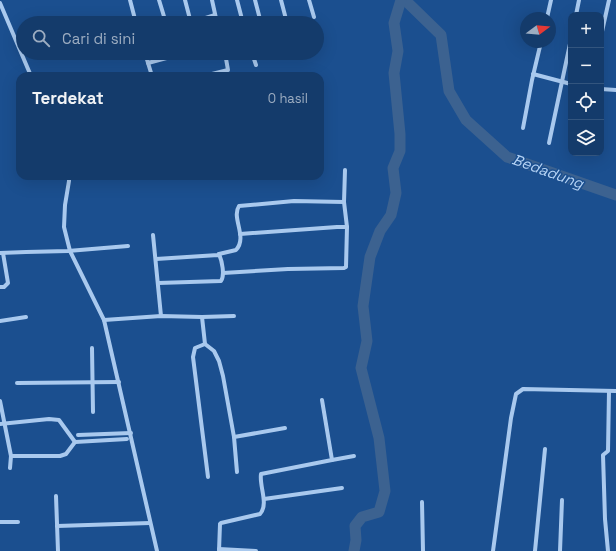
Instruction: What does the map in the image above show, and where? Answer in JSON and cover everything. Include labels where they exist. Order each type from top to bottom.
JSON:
[{"type":"street","points":[[130,0],[134,16]]},
{"type":"street","points":[[159,0],[164,16]]},
{"type":"street","points":[[185,0],[188,16]]},
{"type":"street","points":[[212,0],[215,15],[212,16]]},
{"type":"street","points":[[237,0],[241,16]]},
{"type":"street","points":[[255,0],[259,16]]},
{"type":"street","points":[[281,0],[286,16]]},
{"type":"street","points":[[309,0],[314,16]]},
{"type":"street","points":[[548,12],[551,0]]},
{"type":"street","points":[[577,12],[579,0]]},
{"type":"street","points":[[604,22],[609,0]]},
{"type":"street","points":[[0,3],[16,41]]},
{"type":"street","points":[[523,128],[540,48]]},
{"type":"street","points":[[549,142],[569,48]]},
{"type":"street","points":[[24,60],[29,72]]},
{"type":"street","points":[[147,60],[151,72]]},
{"type":"street","points":[[148,63],[159,60]]},
{"type":"street","points":[[220,72],[228,70],[226,60]]},
{"type":"street","points":[[254,60],[256,65]]},
{"type":"street","points":[[533,74],[568,83]]},
{"type":"street","points":[[604,89],[616,90]]},
{"type":"street","points":[[223,273],[346,267],[347,227],[344,202],[345,170]]},
{"type":"street","points":[[70,180],[65,205],[64,227],[70,251],[104,320],[157,551]]},
{"type":"street","points":[[156,259],[218,255],[236,250],[240,244],[237,211],[239,206],[294,201],[344,202]]},
{"type":"street","points":[[240,234],[347,227]]},
{"type":"street","points":[[153,235],[161,316]]},
{"type":"street","points":[[0,287],[4,287],[8,283],[1,253],[70,251],[128,246]]},
{"type":"street","points":[[158,283],[221,281],[223,278],[223,273],[222,260],[219,254]]},
{"type":"street","points":[[104,320],[161,316],[234,316]]},
{"type":"street","points":[[0,321],[26,317]]},
{"type":"street","points":[[202,317],[205,344],[214,351],[219,361],[223,376],[234,437],[237,472]]},
{"type":"street","points":[[205,344],[195,348],[193,357],[208,477]]},
{"type":"street","points":[[92,348],[93,412]]},
{"type":"street","points":[[17,383],[119,382]]},
{"type":"street","points":[[493,551],[511,418],[516,394],[523,389],[616,391]]},
{"type":"street","points":[[608,551],[602,455],[608,451],[609,391]]},
{"type":"street","points":[[322,400],[332,460]]},
{"type":"street","points":[[0,401],[2,424],[11,456],[10,468]]},
{"type":"street","points":[[2,424],[48,419],[59,420],[75,442]]},
{"type":"street","points":[[234,437],[285,428]]},
{"type":"street","points":[[78,435],[131,433]]},
{"type":"street","points":[[11,456],[60,456],[66,454],[75,442],[127,439]]},
{"type":"street","points":[[535,551],[545,450]]},
{"type":"street","points":[[256,551],[219,550],[220,524],[223,522],[260,514],[264,508],[261,474],[354,456]]},
{"type":"street","points":[[264,499],[342,488]]},
{"type":"street","points":[[56,496],[58,551]]},
{"type":"street","points":[[560,551],[562,500]]},
{"type":"street","points":[[422,502],[423,551]]},
{"type":"street","points":[[0,522],[18,522]]},
{"type":"street","points":[[57,526],[150,523]]},
{"type":"waterway","points":[[354,551],[356,540],[355,526],[362,517],[379,512],[385,491],[379,438],[361,368],[367,341],[363,306],[370,257],[380,231],[391,215],[396,193],[393,168],[400,151],[400,134],[394,73],[398,51],[394,23],[401,0]]},
{"type":"waterway","name":"Bedadung","points":[[405,0],[441,35],[449,91],[466,120],[507,157],[616,195]]}]
